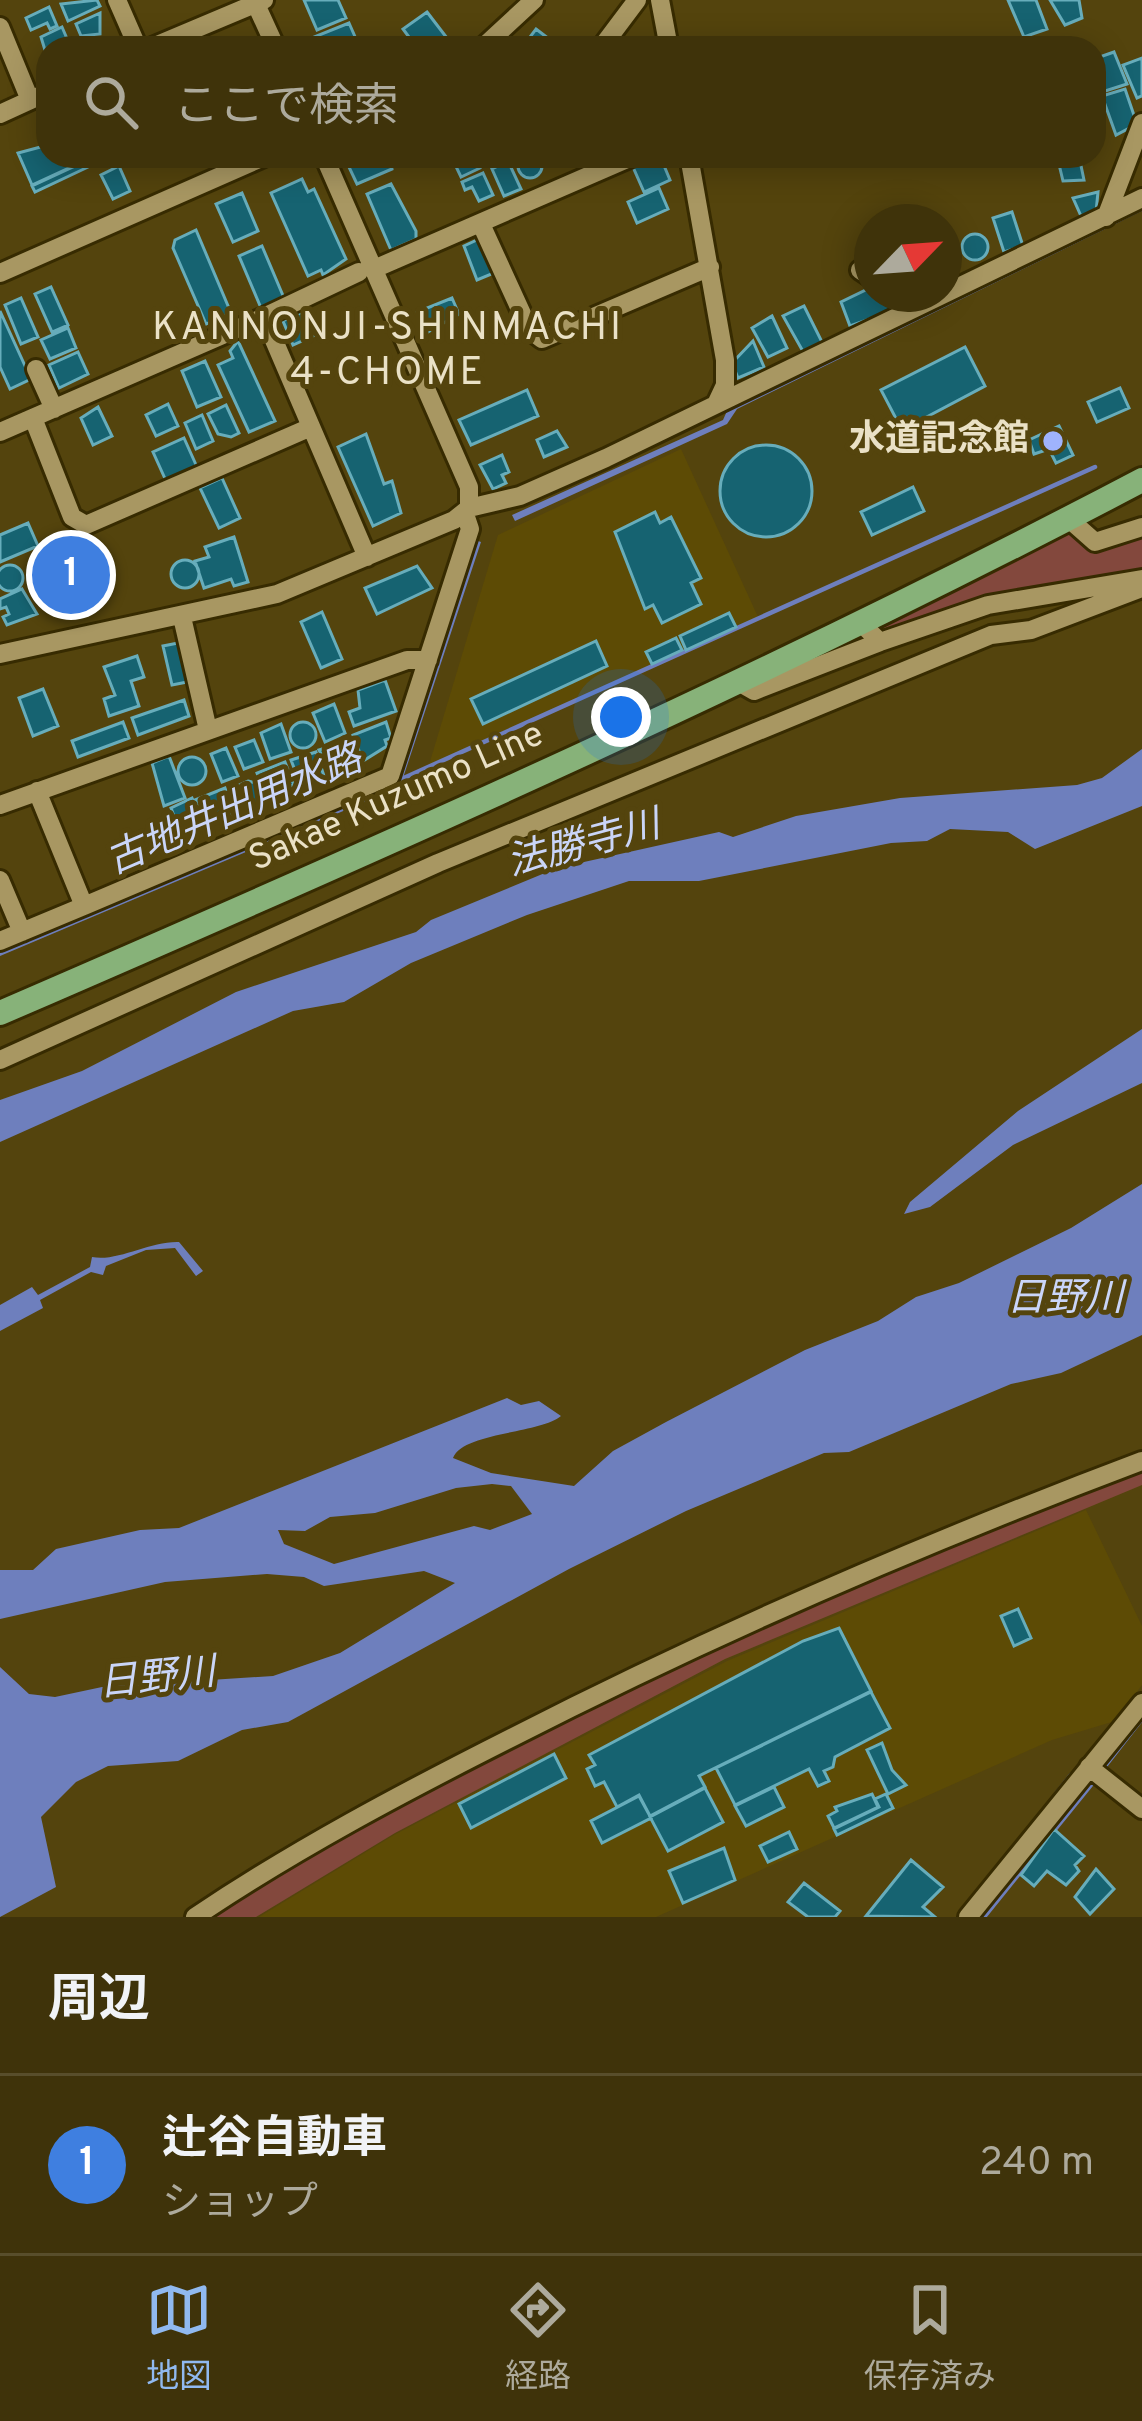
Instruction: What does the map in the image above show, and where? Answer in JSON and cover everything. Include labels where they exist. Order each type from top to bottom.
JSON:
[{"type":"main road","name":"Sakae Kuzumo Line","points":[[0,1013],[740,683],[872,633],[1142,480]]},
{"type":"street","points":[[117,0],[133,36]]},
{"type":"street","points":[[503,36],[534,0]]},
{"type":"street","points":[[610,36],[638,0]]},
{"type":"street","points":[[660,0],[667,36]]},
{"type":"street","points":[[178,36],[258,1],[271,36]]},
{"type":"street","points":[[0,27],[36,91]]},
{"type":"street","points":[[0,113],[36,97]]},
{"type":"street","points":[[1106,217],[1142,123]]},
{"type":"street","points":[[0,272],[238,168]]},
{"type":"street","points":[[0,941],[390,776],[470,530],[469,487],[367,270],[329,168]]},
{"type":"street","points":[[583,168],[587,176]]},
{"type":"street","points":[[0,432],[606,168]]},
{"type":"street","points":[[690,168],[724,360],[725,385],[717,402]]},
{"type":"street","points":[[962,287],[1142,198]]},
{"type":"street","points":[[481,224],[529,329],[539,338],[710,267]]},
{"type":"street","points":[[0,654],[277,594],[466,511],[546,485],[910,312]]},
{"type":"street","points":[[264,317],[367,556]]},
{"type":"street","points":[[36,369],[54,409]]},
{"type":"street","points":[[33,418],[72,517],[86,525],[311,427]]},
{"type":"street","points":[[1069,520],[1095,542],[1142,527]]},
{"type":"street","points":[[872,633],[988,605],[1142,583]]},
{"type":"street","points":[[0,1060],[637,777],[991,635],[1031,630],[1142,583]]},
{"type":"street","points":[[182,617],[208,730]]},
{"type":"street","points":[[0,805],[407,660],[428,660]]},
{"type":"street","points":[[37,791],[84,906]]},
{"type":"street","points":[[0,880],[22,932]]},
{"type":"street","points":[[95,971],[113,1009]]},
{"type":"street","points":[[195,1917],[373,1808],[575,1705],[806,1596],[1142,1461]]},
{"type":"street","points":[[968,1917],[1130,1717]]},
{"type":"street","points":[[1090,1767],[1142,1809]]},
{"type":"shaded area","points":[[681,449],[759,619],[429,765],[498,535]]},
{"type":"shaded area","points":[[1068,527],[1077,538],[1142,532],[1142,573],[887,635],[879,633],[877,626]]},
{"type":"shaded area","points":[[1142,1465],[1142,1485],[725,1659],[395,1833],[256,1917],[207,1917],[363,1820],[726,1638]]},
{"type":"shaded area","points":[[1086,1510],[1142,1626],[1142,1685],[1115,1721],[1052,1740],[656,1917],[259,1917],[394,1835],[727,1661]]},
{"type":"water","points":[[1142,203],[1142,211],[962,299],[962,291]]},
{"type":"water","points":[[919,312],[935,312],[737,409],[727,424],[515,521],[512,515],[723,420],[730,404]]},
{"type":"water","points":[[475,540],[481,542],[400,787],[0,956],[0,947],[393,782]]},
{"type":"water","points":[[1142,749],[1142,806],[1035,849],[1008,832],[950,829],[927,841],[891,843],[699,881],[629,881],[527,915],[411,963],[344,1002],[293,1011],[0,1142],[0,1100],[82,1071],[236,992],[416,932],[431,920],[557,868],[719,832],[733,837],[796,816],[900,798],[1077,785],[1102,778]]},
{"type":"water","name":"日野川","points":[[1142,1029],[1142,1083],[1013,1145],[930,1207],[904,1214],[910,1202],[1018,1111]]},
{"type":"water","name":"日野川","points":[[1142,1184],[1142,1335],[1061,1373],[1011,1384],[849,1452],[824,1453],[686,1511],[288,1722],[242,1730],[178,1761],[108,1766],[76,1782],[41,1817],[56,1887],[0,1917],[0,1667],[29,1694],[55,1697],[102,1687],[273,1676],[340,1653],[455,1583],[424,1571],[324,1586],[304,1577],[267,1574],[165,1582],[0,1619],[0,1570],[33,1570],[56,1549],[140,1530],[179,1528],[507,1398],[521,1405],[539,1401],[561,1416],[471,1443],[453,1458],[491,1473],[574,1486],[613,1451],[666,1422],[805,1350],[878,1321],[916,1297],[959,1283],[1071,1228]],"holes":[[[511,1486],[532,1514],[490,1530],[474,1526],[334,1564],[284,1544],[278,1530],[305,1531],[330,1517],[375,1513],[456,1488]]]},
{"type":"water","points":[[179,1242],[203,1271],[196,1276],[175,1248],[146,1250],[106,1266],[103,1275],[91,1272],[40,1300],[43,1308],[0,1331],[0,1305],[32,1287],[38,1295],[90,1267],[92,1257]]},
{"type":"building","points":[[97,0],[100,6],[68,21],[61,4]]},
{"type":"building","points":[[304,0],[338,0],[346,18],[317,30]]},
{"type":"building","points":[[1008,0],[1036,0],[1047,29],[1024,36]]},
{"type":"building","points":[[1050,0],[1079,0],[1082,18],[1065,25]]},
{"type":"building","points":[[49,7],[57,26],[50,29],[47,23],[31,30],[26,18]]},
{"type":"building","points":[[427,12],[445,36],[408,36],[403,29]]},
{"type":"building","points":[[100,13],[100,34],[81,36],[76,24]]},
{"type":"building","points":[[349,23],[355,36],[316,36]]},
{"type":"building","points":[[62,27],[66,36],[43,36]]},
{"type":"building","points":[[1114,52],[1127,84],[1106,91],[1106,55]]},
{"type":"building","points":[[1142,58],[1142,96],[1137,98],[1123,65]]},
{"type":"building","points":[[1125,89],[1137,124],[1116,135],[1106,95]]},
{"type":"building","points":[[36,148],[36,168],[69,168],[32,185],[18,153]]},
{"type":"building","points":[[71,168],[86,168],[35,192],[32,186]]},
{"type":"building","points":[[120,168],[130,191],[113,199],[101,175]]},
{"type":"building","points":[[349,168],[392,168],[392,169],[357,184]]},
{"type":"building","points":[[457,168],[480,168],[461,177]]},
{"type":"building","points":[[511,168],[521,189],[504,196],[492,169]]},
{"type":"building","points":[[518,168],[542,168],[530,178]]},
{"type":"building","points":[[633,168],[665,168],[670,180],[644,192]]},
{"type":"building","points":[[1060,168],[1082,168],[1084,180],[1063,181]]},
{"type":"building","points":[[483,173],[493,195],[479,201],[472,187],[465,190],[462,182]]},
{"type":"building","points":[[302,179],[308,192],[314,189],[346,259],[323,275],[321,270],[308,276],[271,193]]},
{"type":"building","points":[[391,184],[416,239],[391,250],[367,194]]},
{"type":"building","points":[[659,188],[668,209],[637,223],[628,202]]},
{"type":"building","points":[[1098,192],[1096,212],[1081,216],[1073,198]]},
{"type":"building","points":[[242,193],[258,231],[233,242],[216,204]]},
{"type":"building","points":[[1012,212],[1023,246],[1004,252],[993,218]]},
{"type":"building","points":[[196,230],[231,313],[206,324],[173,248],[175,240]]},
{"type":"building","points":[[970,235],[980,235],[987,242],[987,252],[980,259],[970,259],[963,252],[963,242]]},
{"type":"building","points":[[479,239],[494,273],[477,280],[464,246]]},
{"type":"building","points":[[262,246],[284,298],[261,308],[239,256]]},
{"type":"building","points":[[51,287],[68,325],[52,332],[35,294]]},
{"type":"building","points":[[854,296],[854,312],[890,312],[850,326],[841,302]]},
{"type":"building","points":[[21,298],[38,337],[21,344],[5,305]]},
{"type":"building","points":[[452,298],[459,314],[426,333],[417,312]]},
{"type":"building","points":[[804,306],[824,346],[805,355],[783,316]]},
{"type":"building","points":[[0,311],[31,379],[10,389],[0,367]]},
{"type":"building","points":[[303,312],[313,336],[293,345],[283,321]]},
{"type":"building","points":[[772,316],[787,348],[768,357],[752,328]]},
{"type":"building","points":[[68,328],[76,348],[50,359],[41,340]]},
{"type":"building","points":[[238,341],[275,421],[249,432],[218,365],[233,358],[230,351]]},
{"type":"building","points":[[753,341],[764,367],[738,378],[732,363]]},
{"type":"building","points":[[965,347],[985,386],[902,430],[881,390]]},
{"type":"building","points":[[78,352],[88,374],[59,388],[49,365]]},
{"type":"building","points":[[205,361],[221,397],[197,407],[182,371]]},
{"type":"building","points":[[1120,388],[1129,408],[1097,422],[1088,402]]},
{"type":"building","points":[[527,390],[538,416],[471,445],[459,420]]},
{"type":"building","points":[[168,404],[178,426],[156,436],[146,415]]},
{"type":"building","points":[[226,405],[239,433],[231,437],[218,434],[208,414]]},
{"type":"building","points":[[98,407],[112,436],[93,445],[81,418]]},
{"type":"building","points":[[202,415],[213,441],[196,449],[185,423]]},
{"type":"building","points":[[1059,426],[1073,455],[1056,463],[1049,449],[1034,454],[1029,440]]},
{"type":"building","points":[[557,431],[567,447],[544,457],[537,440]]},
{"type":"building","points":[[366,434],[384,484],[392,481],[401,513],[373,526],[338,447]]},
{"type":"building","points":[[184,438],[197,467],[167,483],[153,452]]},
{"type":"building","points":[[766,445],[798,459],[812,491],[798,523],[766,537],[734,523],[720,491],[734,459]]},
{"type":"building","points":[[502,455],[509,472],[502,475],[506,483],[493,489],[480,465]]},
{"type":"building","points":[[222,478],[240,518],[219,528],[200,488]]},
{"type":"building","points":[[913,487],[924,511],[872,535],[861,512]]},
{"type":"building","points":[[655,512],[660,523],[671,517],[701,578],[691,583],[701,604],[662,623],[653,605],[645,609],[615,532]]},
{"type":"building","points":[[28,523],[38,546],[0,562],[0,535]]},
{"type":"building","points":[[234,537],[248,582],[234,586],[231,579],[204,588],[195,561],[209,557],[205,547]]},
{"type":"building","points":[[185,560],[195,564],[199,574],[195,584],[185,588],[175,584],[171,574],[175,564]]},
{"type":"building","points":[[5,566],[15,566],[22,573],[22,583],[15,590],[-1,584],[-1,572]]},
{"type":"building","points":[[417,566],[432,588],[377,614],[365,588]]},
{"type":"building","points":[[22,589],[37,614],[7,625],[3,617],[9,614],[6,607],[0,609],[0,599]]},
{"type":"building","points":[[322,612],[342,659],[321,668],[301,622]]},
{"type":"building","points":[[729,613],[736,627],[686,650],[680,636]]},
{"type":"building","points":[[676,638],[682,650],[652,664],[646,652]]},
{"type":"building","points":[[596,641],[607,666],[483,724],[471,699]]},
{"type":"building","points":[[178,643],[187,682],[172,685],[163,646]]},
{"type":"building","points":[[137,656],[144,677],[131,681],[139,706],[109,716],[104,699],[115,695],[104,667]]},
{"type":"building","points":[[385,680],[396,711],[354,726],[349,712],[360,708],[358,690]]},
{"type":"building","points":[[43,689],[58,726],[33,736],[19,698]]},
{"type":"building","points":[[184,700],[189,716],[138,735],[132,718]]},
{"type":"building","points":[[334,704],[345,733],[325,742],[313,713]]},
{"type":"building","points":[[123,722],[129,738],[78,757],[72,741]]},
{"type":"building","points":[[303,722],[316,735],[303,748],[290,735]]},
{"type":"building","points":[[386,722],[391,738],[385,740],[387,746],[363,761],[353,735]]},
{"type":"building","points":[[281,724],[291,752],[270,759],[261,733]]},
{"type":"building","points":[[254,740],[263,762],[244,769],[235,747]]},
{"type":"building","points":[[348,741],[356,762],[331,774],[319,750]]},
{"type":"building","points":[[226,748],[238,776],[222,782],[211,754]]},
{"type":"building","points":[[316,752],[325,779],[299,781],[291,760]]},
{"type":"building","points":[[169,756],[185,798],[164,806],[152,763]]},
{"type":"building","points":[[192,757],[202,761],[206,771],[202,781],[192,785],[182,781],[178,771],[182,761]]},
{"type":"building","points":[[285,762],[294,785],[265,794],[257,773]]},
{"type":"building","points":[[256,783],[264,807],[248,813],[237,786]]},
{"type":"building","points":[[225,788],[234,813],[211,822],[195,800]]},
{"type":"building","points":[[192,798],[203,826],[181,835],[171,808]]},
{"type":"building","points":[[1018,1609],[1031,1638],[1014,1646],[1001,1616]]},
{"type":"building","points":[[839,1628],[871,1691],[699,1776],[705,1787],[650,1816],[639,1795],[617,1807],[604,1782],[595,1786],[587,1769],[595,1765],[589,1755],[803,1641]]},
{"type":"building","points":[[871,1692],[890,1728],[835,1757],[833,1767],[824,1771],[829,1781],[818,1786],[809,1769],[735,1805],[716,1768]]},
{"type":"building","points":[[882,1743],[892,1770],[906,1785],[888,1794],[867,1750]]},
{"type":"building","points":[[554,1754],[566,1778],[471,1828],[459,1804]]},
{"type":"building","points":[[774,1787],[784,1807],[746,1826],[735,1806]]},
{"type":"building","points":[[705,1788],[723,1822],[668,1851],[650,1817]]},
{"type":"building","points":[[872,1794],[878,1807],[834,1828],[828,1816],[837,1811],[835,1807]]},
{"type":"building","points":[[886,1794],[893,1808],[837,1835],[834,1829],[879,1807],[875,1799]]},
{"type":"building","points":[[639,1796],[651,1818],[602,1843],[591,1821]]},
{"type":"building","points":[[1054,1829],[1084,1856],[1075,1865],[1079,1871],[1066,1885],[1047,1871],[1034,1886],[1021,1875]]},
{"type":"building","points":[[789,1832],[797,1849],[768,1862],[760,1846]]},
{"type":"building","points":[[724,1848],[735,1880],[683,1903],[669,1871]]},
{"type":"building","points":[[911,1860],[943,1887],[923,1907],[935,1917],[866,1916]]},
{"type":"building","points":[[1096,1869],[1114,1889],[1090,1914],[1075,1897]]},
{"type":"building","points":[[804,1883],[840,1911],[835,1917],[808,1917],[788,1902]]},
{"type":"waterway","points":[[397,781],[1095,467]]},
{"type":"waterway","points":[[1101,1771],[1141,1720]]},
{"type":"waterway","points":[[1056,1794],[1071,1775]]},
{"type":"waterway","points":[[984,1917],[1094,1781]]},
{"type":"place","name":"水道記念館","points":[[1053,441]]},
{"type":"place","name":"辻谷自動車","points":[[71,575]]},
{"type":"district","name":"KANNONJI-SHINMACHI 4-CHOME","points":[[388,352]]},
{"type":"water label","name":"古地井出用水路","points":[[235,812]]},
{"type":"water label","name":"法勝寺川","points":[[584,846]]}]
